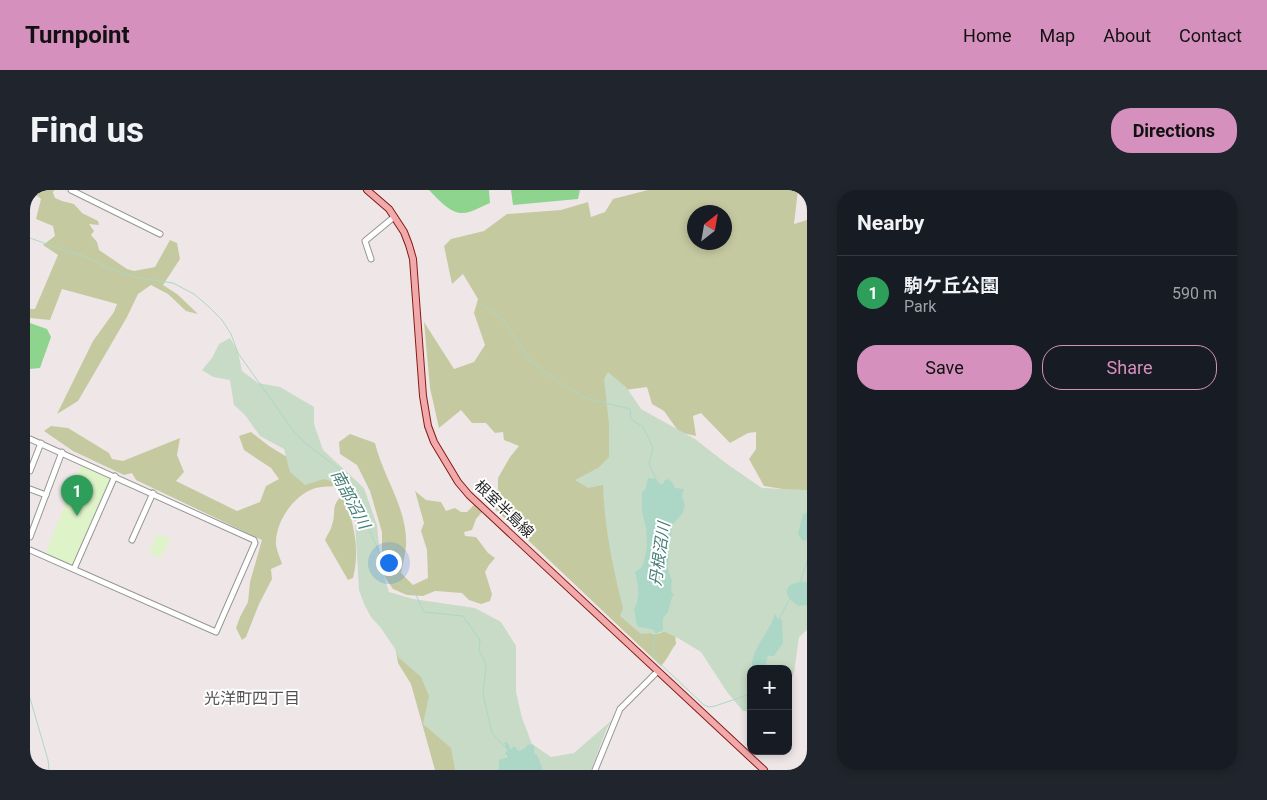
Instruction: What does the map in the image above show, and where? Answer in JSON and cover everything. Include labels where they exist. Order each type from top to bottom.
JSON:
[{"type":"main road","name":"根室半島線","points":[[367,190],[389,209],[404,232],[413,256],[423,396],[428,426],[434,442],[458,482],[469,495],[764,770]]},
{"type":"street","points":[[71,190],[160,234]]},
{"type":"street","points":[[371,259],[364,241],[394,217]]},
{"type":"street","points":[[30,438],[255,541],[248,562],[216,632],[30,550]]},
{"type":"street","points":[[30,471],[41,443]]},
{"type":"street","points":[[30,537],[62,452]]},
{"type":"street","points":[[74,569],[115,476]]},
{"type":"street","points":[[30,489],[46,495]]},
{"type":"street","points":[[132,540],[153,493]]},
{"type":"street","points":[[595,770],[620,709],[658,671]]},
{"type":"shaded area","points":[[30,190],[54,190],[55,198],[74,204],[82,213],[98,221],[99,225],[89,224],[94,231],[91,235],[97,242],[99,250],[127,269],[134,271],[155,267],[170,240],[177,243],[180,259],[163,285],[177,294],[198,314],[186,311],[168,294],[151,285],[138,294],[127,317],[78,401],[57,414],[93,341],[114,312],[117,304],[62,289],[50,320],[30,318],[30,309],[35,309],[58,255],[43,245],[55,236],[53,226],[36,219],[41,199]]},
{"type":"shaded area","points":[[648,190],[798,190],[794,224],[807,220],[807,493],[764,486],[749,459],[756,449],[756,432],[748,433],[730,443],[701,413],[693,416],[696,436],[679,432],[664,411],[652,404],[647,387],[625,390],[637,628],[654,634],[661,633],[665,628],[674,624],[676,644],[661,666],[477,492],[498,490],[498,478],[519,446],[504,440],[503,432],[495,433],[486,423],[472,423],[461,410],[439,428],[430,388],[424,322],[454,369],[474,362],[485,345],[474,313],[478,299],[463,274],[452,284],[444,246],[451,239],[484,231],[507,214],[561,210],[588,202],[591,217],[605,212],[613,199]]},
{"type":"shaded area","points":[[230,338],[238,352],[242,371],[258,383],[280,387],[314,407],[314,424],[323,450],[364,488],[377,525],[381,567],[389,592],[413,599],[475,608],[501,622],[516,646],[516,692],[522,718],[532,744],[519,751],[504,744],[507,754],[499,770],[455,770],[451,748],[423,724],[429,696],[421,677],[398,657],[381,628],[371,617],[359,590],[355,522],[344,485],[324,479],[305,485],[290,472],[284,449],[260,436],[245,415],[234,405],[230,380],[213,377],[202,370],[212,358],[219,344]]},
{"type":"shaded area","points":[[608,372],[627,388],[641,409],[695,439],[762,488],[807,490],[807,630],[799,637],[792,678],[792,665],[747,665],[747,711],[743,711],[727,692],[701,652],[665,632],[641,634],[620,616],[623,608],[610,547],[603,485],[588,488],[575,480],[598,468],[609,457],[609,424],[604,379]]},
{"type":"shaded area","points":[[51,426],[68,428],[109,453],[112,459],[123,461],[180,438],[177,455],[184,472],[176,481],[237,511],[260,502],[266,486],[279,479],[271,468],[244,450],[239,436],[251,432],[287,457],[289,468],[300,475],[337,478],[336,486],[319,487],[305,493],[286,512],[276,537],[276,547],[282,564],[271,569],[272,579],[259,604],[246,637],[242,640],[236,628],[248,602],[250,582],[262,540],[136,480],[132,473],[124,475],[73,451],[44,431]]},
{"type":"shaded area","points":[[350,434],[375,443],[399,506],[406,532],[406,546],[401,573],[413,585],[428,578],[427,550],[421,531],[424,523],[415,491],[426,500],[441,502],[446,511],[455,508],[461,512],[467,512],[474,505],[482,512],[476,519],[472,530],[464,532],[465,536],[476,537],[488,553],[495,558],[485,572],[492,594],[490,601],[481,604],[469,600],[462,593],[435,591],[423,596],[407,595],[393,589],[382,573],[382,532],[370,491],[357,465],[340,454],[339,442]]},
{"type":"shaded area","points":[[82,463],[111,477],[72,566],[45,554]]},
{"type":"shaded area","points":[[345,493],[356,545],[353,578],[348,580],[325,540],[333,520],[335,505]]},
{"type":"shaded area","points":[[157,534],[170,539],[161,558],[149,553]]},
{"type":"shaded area","points":[[394,639],[436,652],[458,770],[435,770],[411,684],[398,663]]},
{"type":"shaded area","points":[[612,720],[607,728],[591,770],[543,770],[538,756],[534,753],[535,746],[551,757],[574,753]]},
{"type":"green space","points":[[429,190],[489,190],[490,203],[471,211],[459,213],[445,205]]},
{"type":"green space","points":[[511,190],[580,190],[578,199],[513,205]]},
{"type":"green space","points":[[30,323],[47,329],[51,337],[40,368],[30,369]]},
{"type":"water","points":[[655,477],[660,484],[663,484],[668,479],[675,488],[684,489],[682,496],[685,506],[682,514],[673,524],[669,543],[668,569],[672,581],[671,591],[674,595],[668,612],[663,618],[663,630],[656,634],[654,630],[637,626],[634,609],[638,595],[635,572],[641,568],[644,562],[647,546],[646,527],[642,512],[642,492],[645,490],[648,478],[654,479]]},
{"type":"water","points":[[807,513],[807,540],[803,541],[798,534],[803,514]]},
{"type":"water","points":[[807,582],[807,605],[799,606],[789,597],[787,589],[794,584]]},
{"type":"water","points":[[775,613],[777,618],[782,620],[783,643],[774,656],[768,656],[766,665],[752,665],[757,647],[773,620]]},
{"type":"water","points":[[507,742],[511,749],[514,746],[519,751],[527,745],[532,744],[535,746],[534,753],[538,756],[543,770],[499,770],[499,760],[507,757],[504,743]]},
{"type":"waterway","name":"南部沼川","points":[[30,238],[87,257],[109,268],[139,278],[173,283],[194,294],[222,320],[231,334],[238,353],[292,429],[305,443],[339,469],[347,483],[349,492],[357,503],[389,574],[397,583],[416,595],[424,612],[463,616],[480,640],[479,651],[486,667],[483,694],[492,733],[506,748]]},
{"type":"waterway","name":"丹根沼川","points":[[483,305],[504,321],[529,359],[547,374],[585,398],[630,409],[631,419],[643,427],[653,448],[649,464],[655,477]]},
{"type":"waterway","name":"丹根沼川","points":[[800,583],[807,561]]},
{"type":"waterway","name":"丹根沼川","points":[[779,619],[790,598]]},
{"type":"waterway","name":"丹根沼川","points":[[655,632],[654,658],[704,705],[709,707],[715,706],[747,695]]},
{"type":"waterway","points":[[30,698],[48,760],[49,770]]},
{"type":"place","name":"駒ケ丘公園","points":[[77,516]]},
{"type":"district","name":"光洋町四丁目","points":[[252,698]]}]
